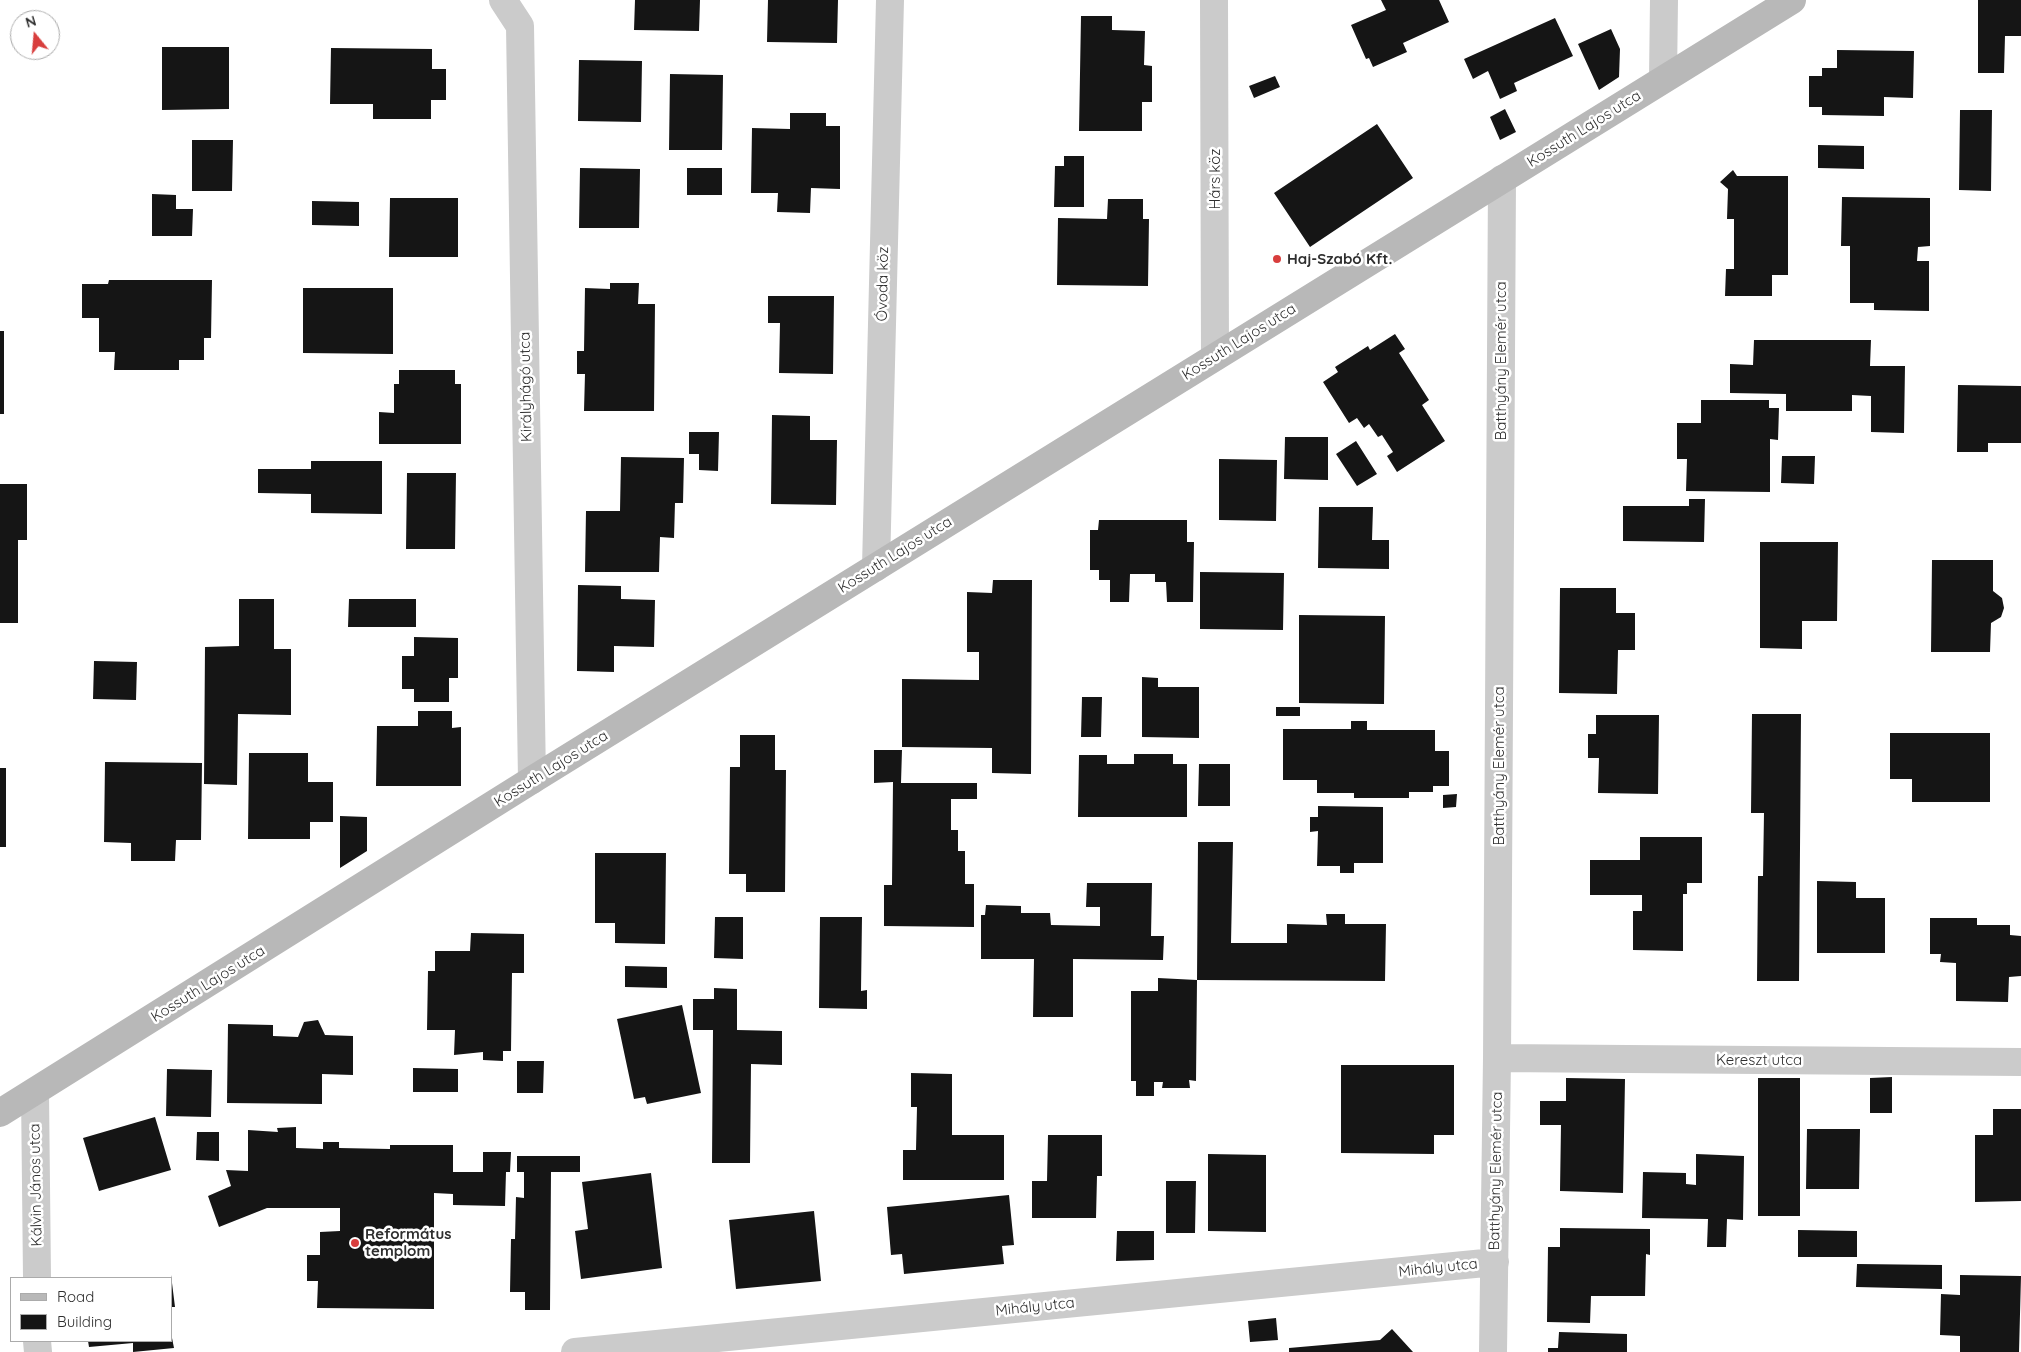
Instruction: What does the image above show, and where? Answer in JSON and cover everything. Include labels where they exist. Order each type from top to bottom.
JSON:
[{"type":"street","name":"Királyhágó utca","points":[[503,0],[520,26],[532,780]]},
{"type":"street","name":"Óvoda köz","points":[[876,567],[890,0]]},
{"type":"street","name":"Hárs köz","points":[[1214,0],[1215,357]]},
{"type":"street","points":[[1664,0],[1664,79]]},
{"type":"street","name":"Kossuth Lajos utca","points":[[0,1113],[532,780],[1792,0]]},
{"type":"street","name":"Batthyány Elemér utca","points":[[1493,1352],[1497,1058],[1502,179]]},
{"type":"street","name":"Kereszt utca","points":[[1497,1058],[2021,1062]]},
{"type":"street","name":"Kálvin János utca","points":[[35,1092],[37,1277]]},
{"type":"street","name":"Mihály utca","points":[[575,1352],[1494,1262]]},
{"type":"building","points":[[635,0],[700,0],[699,31],[634,30]]},
{"type":"building","points":[[768,0],[838,0],[837,43],[767,42]]},
{"type":"building","points":[[1381,0],[1439,0],[1449,22],[1403,43],[1407,52],[1373,67],[1369,58],[1366,59],[1351,25],[1386,10]]},
{"type":"building","points":[[1978,0],[2021,0],[2021,36],[2005,36],[2004,73],[1978,73]]},
{"type":"building","points":[[1081,16],[1112,16],[1112,30],[1145,31],[1144,65],[1152,66],[1152,102],[1142,102],[1142,131],[1079,131]]},
{"type":"building","points":[[1555,18],[1573,56],[1514,83],[1517,91],[1500,99],[1488,71],[1473,79],[1464,59]]},
{"type":"building","points":[[1611,29],[1620,49],[1619,77],[1599,90],[1578,44]]},
{"type":"building","points":[[162,47],[229,47],[229,109],[162,110]]},
{"type":"building","points":[[331,48],[432,49],[432,69],[446,69],[446,100],[431,100],[431,119],[373,119],[373,104],[330,104]]},
{"type":"building","points":[[1837,50],[1914,51],[1913,98],[1884,97],[1884,116],[1822,115],[1822,107],[1809,107],[1809,76],[1822,76],[1822,68],[1837,68]]},
{"type":"building","points":[[579,60],[642,61],[641,122],[578,121]]},
{"type":"building","points":[[670,74],[723,75],[722,150],[669,150]]},
{"type":"building","points":[[1275,76],[1280,87],[1254,98],[1249,86]]},
{"type":"building","points":[[1505,109],[1516,132],[1500,140],[1490,117]]},
{"type":"building","points":[[1960,110],[1992,110],[1991,191],[1959,190]]},
{"type":"building","points":[[790,113],[826,113],[826,126],[840,126],[840,189],[811,188],[810,213],[777,212],[778,193],[751,193],[752,128],[790,129]]},
{"type":"building","points":[[1377,124],[1413,178],[1310,247],[1274,193]]},
{"type":"building","points":[[192,140],[233,140],[232,191],[192,191]]},
{"type":"building","points":[[1818,145],[1864,146],[1864,169],[1818,168]]},
{"type":"building","points":[[1064,156],[1084,156],[1084,207],[1054,207],[1055,166],[1064,166]]},
{"type":"building","points":[[580,168],[640,169],[639,228],[579,228]]},
{"type":"building","points":[[687,168],[722,168],[722,195],[687,195]]},
{"type":"building","points":[[1733,170],[1737,176],[1788,176],[1788,275],[1772,275],[1772,296],[1725,296],[1726,269],[1734,269],[1734,219],[1727,219],[1728,189],[1720,182]]},
{"type":"building","points":[[152,194],[176,195],[176,209],[193,209],[192,236],[152,236]]},
{"type":"building","points":[[1842,197],[1930,198],[1930,246],[1918,247],[1917,261],[1929,261],[1929,311],[1874,310],[1874,303],[1850,303],[1850,246],[1841,246]]},
{"type":"building","points":[[390,198],[458,198],[458,257],[389,257]]},
{"type":"building","points":[[1108,199],[1143,199],[1143,219],[1149,219],[1148,286],[1057,285],[1058,218],[1107,219]]},
{"type":"building","points":[[312,201],[359,202],[359,226],[312,225]]},
{"type":"building","points":[[109,280],[212,280],[211,338],[204,338],[204,360],[179,360],[179,370],[114,370],[115,352],[99,352],[99,318],[82,318],[82,284],[108,284]]},
{"type":"building","points":[[610,283],[639,283],[638,304],[655,304],[654,411],[584,411],[585,374],[577,374],[577,351],[584,351],[585,288],[610,289]]},
{"type":"building","points":[[303,288],[393,288],[393,354],[303,353]]},
{"type":"building","points":[[768,296],[834,296],[833,374],[779,373],[780,323],[768,323]]},
{"type":"building","points":[[0,331],[4,331],[4,414],[0,414]]},
{"type":"building","points":[[1395,334],[1405,349],[1399,353],[1429,400],[1422,405],[1445,441],[1397,472],[1387,456],[1393,452],[1382,435],[1378,437],[1369,424],[1364,428],[1357,418],[1349,423],[1323,382],[1338,372],[1335,367],[1368,346],[1370,350]]},
{"type":"building","points":[[1754,340],[1871,340],[1870,366],[1905,366],[1904,433],[1871,432],[1871,396],[1852,395],[1852,411],[1786,411],[1786,394],[1730,393],[1730,364],[1753,365]]},
{"type":"building","points":[[399,370],[455,370],[455,384],[461,384],[461,444],[379,444],[379,412],[394,413],[394,384],[399,384]]},
{"type":"building","points":[[1958,385],[2021,386],[2021,443],[1988,443],[1988,452],[1957,452]]},
{"type":"building","points":[[1701,400],[1769,400],[1769,408],[1779,408],[1778,440],[1770,439],[1770,492],[1686,491],[1687,459],[1677,459],[1677,423],[1701,423]]},
{"type":"building","points":[[772,415],[810,416],[810,440],[837,440],[836,505],[771,504]]},
{"type":"building","points":[[689,432],[719,432],[718,471],[699,470],[699,454],[689,454]]},
{"type":"building","points":[[1285,437],[1328,437],[1328,480],[1284,479]]},
{"type":"building","points":[[1356,441],[1377,474],[1357,486],[1336,454]]},
{"type":"building","points":[[1782,456],[1815,456],[1814,484],[1781,483]]},
{"type":"building","points":[[621,457],[684,458],[683,503],[675,503],[674,538],[660,537],[659,572],[585,572],[586,511],[620,511]]},
{"type":"building","points":[[1219,459],[1277,460],[1276,521],[1219,520]]},
{"type":"building","points":[[311,461],[382,461],[382,514],[311,513],[311,494],[258,493],[258,469],[311,469]]},
{"type":"building","points":[[407,473],[456,473],[455,549],[406,549]]},
{"type":"building","points":[[0,484],[27,484],[27,540],[18,540],[18,623],[0,623]]},
{"type":"building","points":[[1689,499],[1705,499],[1704,542],[1623,541],[1623,506],[1689,506]]},
{"type":"building","points":[[1319,507],[1373,507],[1372,540],[1389,540],[1389,569],[1318,568]]},
{"type":"building","points":[[1099,520],[1187,520],[1187,542],[1194,542],[1193,602],[1167,602],[1166,582],[1155,582],[1155,574],[1130,574],[1129,602],[1110,602],[1110,580],[1099,580],[1099,570],[1090,570],[1090,530],[1098,530]]},
{"type":"building","points":[[1760,542],[1838,542],[1837,621],[1802,621],[1802,649],[1760,648]]},
{"type":"building","points":[[1932,560],[1993,560],[1993,591],[2002,598],[2004,608],[2001,617],[1991,623],[1990,652],[1931,652]]},
{"type":"building","points":[[1200,572],[1284,573],[1283,630],[1200,629]]},
{"type":"building","points":[[993,580],[1032,580],[1031,774],[992,773],[992,748],[902,747],[902,679],[979,680],[979,652],[967,652],[967,592],[992,593]]},
{"type":"building","points":[[578,585],[621,586],[621,599],[655,600],[654,647],[614,646],[614,672],[577,671]]},
{"type":"building","points":[[1560,588],[1616,588],[1616,613],[1635,613],[1635,650],[1618,650],[1617,694],[1559,693]]},
{"type":"building","points":[[239,599],[274,599],[274,649],[291,649],[291,715],[238,714],[237,785],[204,784],[205,647],[239,646]]},
{"type":"building","points":[[349,599],[416,599],[416,627],[348,627]]},
{"type":"building","points":[[1299,615],[1385,616],[1384,704],[1299,703]]},
{"type":"building","points":[[414,637],[458,638],[458,678],[449,678],[449,702],[414,702],[414,689],[402,689],[402,656],[414,656]]},
{"type":"building","points":[[94,661],[137,662],[136,700],[93,699]]},
{"type":"building","points":[[1142,677],[1158,678],[1158,687],[1199,687],[1199,738],[1142,737]]},
{"type":"building","points":[[1082,697],[1102,697],[1101,737],[1081,737]]},
{"type":"building","points":[[1276,707],[1300,707],[1300,716],[1276,716]]},
{"type":"building","points":[[418,711],[452,711],[452,728],[461,727],[461,786],[376,786],[377,726],[418,726]]},
{"type":"building","points":[[1752,714],[1801,714],[1799,981],[1757,981],[1758,876],[1763,876],[1764,813],[1751,813]]},
{"type":"building","points":[[1596,715],[1659,715],[1658,794],[1598,793],[1599,758],[1588,758],[1588,734],[1596,734]]},
{"type":"building","points":[[1351,721],[1367,721],[1367,730],[1435,730],[1435,751],[1449,751],[1449,786],[1433,786],[1433,792],[1409,792],[1409,798],[1354,798],[1354,793],[1317,793],[1317,780],[1283,780],[1283,729],[1351,729]]},
{"type":"building","points":[[1890,733],[1990,733],[1990,802],[1912,802],[1912,779],[1890,779]]},
{"type":"building","points":[[740,735],[775,735],[775,770],[786,770],[785,892],[746,892],[746,874],[729,874],[730,767],[740,767]]},
{"type":"building","points":[[874,750],[902,750],[901,783],[977,783],[977,799],[951,799],[951,830],[958,830],[958,851],[965,851],[965,884],[974,884],[974,927],[884,926],[884,885],[892,885],[893,782],[874,783]]},
{"type":"building","points":[[249,753],[308,753],[308,782],[333,782],[333,822],[310,822],[310,839],[248,839]]},
{"type":"building","points":[[1134,754],[1173,754],[1173,764],[1187,764],[1187,817],[1078,817],[1079,755],[1107,755],[1107,764],[1134,764]]},
{"type":"building","points":[[105,762],[202,763],[201,840],[176,840],[175,861],[131,861],[131,843],[104,842]]},
{"type":"building","points":[[1199,764],[1230,764],[1230,806],[1198,806]]},
{"type":"building","points":[[0,768],[6,768],[6,847],[0,847]]},
{"type":"building","points":[[1457,794],[1456,807],[1443,808],[1443,795]]},
{"type":"building","points":[[1318,806],[1383,807],[1383,863],[1354,863],[1354,873],[1340,873],[1340,866],[1317,866],[1318,831],[1310,832],[1310,817],[1318,817]]},
{"type":"building","points":[[340,816],[367,817],[367,851],[340,868]]},
{"type":"building","points":[[1640,837],[1702,837],[1702,883],[1687,883],[1687,894],[1683,894],[1683,951],[1633,950],[1633,911],[1642,911],[1642,895],[1590,895],[1590,860],[1640,860]]},
{"type":"building","points":[[1198,842],[1233,842],[1231,943],[1287,943],[1287,924],[1327,925],[1326,914],[1345,914],[1345,924],[1386,924],[1385,981],[1197,980]]},
{"type":"building","points":[[595,853],[666,853],[665,944],[615,943],[615,923],[595,923]]},
{"type":"building","points":[[1817,881],[1856,882],[1856,898],[1885,898],[1885,953],[1817,953]]},
{"type":"building","points":[[1087,883],[1152,883],[1151,936],[1164,936],[1163,960],[1073,959],[1073,1017],[1033,1017],[1034,959],[981,959],[981,915],[985,915],[986,905],[1021,906],[1021,913],[1050,913],[1051,925],[1100,926],[1100,907],[1086,907]]},
{"type":"building","points":[[715,917],[743,917],[743,959],[714,958]]},
{"type":"building","points":[[820,917],[862,917],[861,991],[867,990],[867,1009],[819,1008]]},
{"type":"building","points":[[1930,918],[1977,918],[1977,925],[2010,925],[2010,935],[2021,936],[2021,976],[2009,977],[2008,1002],[1956,1001],[1956,963],[1940,962],[1941,954],[1930,954]]},
{"type":"building","points":[[471,933],[524,934],[524,973],[512,973],[511,1051],[503,1051],[503,1061],[483,1060],[483,1052],[454,1055],[455,1030],[427,1030],[428,971],[435,971],[435,951],[470,951]]},
{"type":"building","points":[[625,966],[667,967],[667,988],[625,987]]},
{"type":"building","points":[[1158,978],[1197,980],[1196,1081],[1189,1080],[1190,1088],[1162,1088],[1163,1082],[1154,1082],[1154,1096],[1136,1096],[1136,1081],[1131,1081],[1131,991],[1158,991]]},
{"type":"building","points":[[714,988],[737,989],[737,1030],[782,1031],[782,1065],[751,1064],[750,1163],[712,1163],[713,1030],[693,1030],[693,999],[714,999]]},
{"type":"building","points":[[682,1005],[701,1093],[647,1104],[645,1097],[634,1099],[617,1019]]},
{"type":"building","points":[[318,1020],[325,1035],[353,1036],[353,1075],[322,1074],[322,1104],[227,1103],[228,1024],[273,1025],[273,1036],[298,1037],[304,1022]]},
{"type":"building","points":[[517,1061],[544,1061],[543,1093],[517,1093]]},
{"type":"building","points":[[1341,1065],[1454,1065],[1454,1135],[1434,1135],[1434,1154],[1341,1153]]},
{"type":"building","points":[[413,1068],[458,1069],[458,1092],[413,1092]]},
{"type":"building","points":[[167,1069],[212,1070],[211,1117],[166,1116]]},
{"type":"building","points":[[911,1073],[952,1074],[952,1135],[1004,1135],[1004,1180],[903,1180],[903,1150],[916,1150],[917,1107],[911,1107]]},
{"type":"building","points":[[1892,1077],[1892,1113],[1870,1113],[1870,1078]]},
{"type":"building","points":[[1566,1078],[1625,1079],[1623,1193],[1560,1191],[1561,1125],[1540,1125],[1540,1101],[1566,1101]]},
{"type":"building","points":[[1758,1078],[1800,1078],[1800,1216],[1758,1216]]},
{"type":"building","points":[[1993,1109],[2021,1109],[2021,1201],[1975,1202],[1975,1135],[1993,1135]]},
{"type":"building","points":[[155,1117],[171,1170],[99,1191],[83,1138]]},
{"type":"building","points":[[296,1127],[296,1148],[323,1149],[323,1142],[339,1142],[339,1148],[390,1149],[390,1145],[453,1145],[453,1172],[483,1172],[483,1152],[511,1152],[510,1172],[506,1172],[505,1206],[453,1205],[453,1194],[434,1193],[434,1309],[317,1308],[318,1281],[307,1281],[307,1255],[320,1255],[320,1232],[340,1231],[340,1208],[267,1208],[219,1227],[208,1196],[231,1186],[226,1170],[248,1171],[248,1130],[278,1132],[277,1128]]},
{"type":"building","points":[[1807,1129],[1860,1129],[1859,1189],[1806,1189]]},
{"type":"building","points":[[197,1132],[219,1132],[219,1161],[196,1160]]},
{"type":"building","points":[[1048,1135],[1102,1135],[1102,1176],[1097,1176],[1096,1218],[1032,1218],[1032,1181],[1047,1181]]},
{"type":"building","points":[[1208,1154],[1266,1155],[1266,1232],[1208,1231]]},
{"type":"building","points":[[1696,1154],[1744,1156],[1743,1220],[1727,1219],[1726,1247],[1707,1247],[1708,1219],[1642,1218],[1643,1172],[1686,1173],[1686,1184],[1696,1185]]},
{"type":"building","points":[[517,1156],[580,1156],[580,1172],[551,1172],[550,1310],[525,1310],[525,1292],[510,1292],[511,1239],[515,1239],[516,1197],[524,1198],[524,1172],[517,1172]]},
{"type":"building","points":[[651,1173],[662,1268],[581,1279],[575,1231],[588,1229],[582,1182]]},
{"type":"building","points":[[1166,1181],[1196,1181],[1195,1233],[1166,1233]]},
{"type":"building","points":[[1009,1195],[1014,1245],[1002,1246],[1004,1264],[904,1274],[902,1254],[891,1255],[887,1207]]},
{"type":"building","points":[[814,1211],[821,1281],[736,1289],[729,1220]]},
{"type":"building","points":[[1560,1228],[1650,1229],[1650,1255],[1646,1254],[1645,1296],[1591,1296],[1590,1323],[1547,1322],[1548,1247],[1560,1247]]},
{"type":"building","points":[[1798,1230],[1857,1231],[1857,1257],[1798,1257]]},
{"type":"building","points":[[1117,1231],[1154,1231],[1154,1260],[1116,1261]]},
{"type":"building","points":[[1857,1264],[1942,1265],[1942,1289],[1856,1287]]},
{"type":"building","points":[[1960,1275],[2021,1276],[2019,1352],[1960,1352],[1960,1336],[1940,1335],[1941,1294],[1960,1295]]},
{"type":"building","points":[[172,1283],[175,1307],[172,1307]]},
{"type":"building","points":[[1276,1318],[1278,1340],[1250,1342],[1248,1321]]},
{"type":"building","points":[[1392,1329],[1413,1352],[1289,1352],[1289,1348],[1380,1340]]},
{"type":"building","points":[[1559,1332],[1627,1334],[1627,1352],[1548,1352],[1548,1348],[1558,1348]]},
{"type":"building","points":[[172,1338],[174,1348],[133,1352],[133,1343],[89,1347],[88,1342],[172,1342]]},
{"type":"place","name":"Haj-Szabó Kft.","points":[[1277,259]]},
{"type":"place","name":"Református templom","points":[[355,1243]]}]
